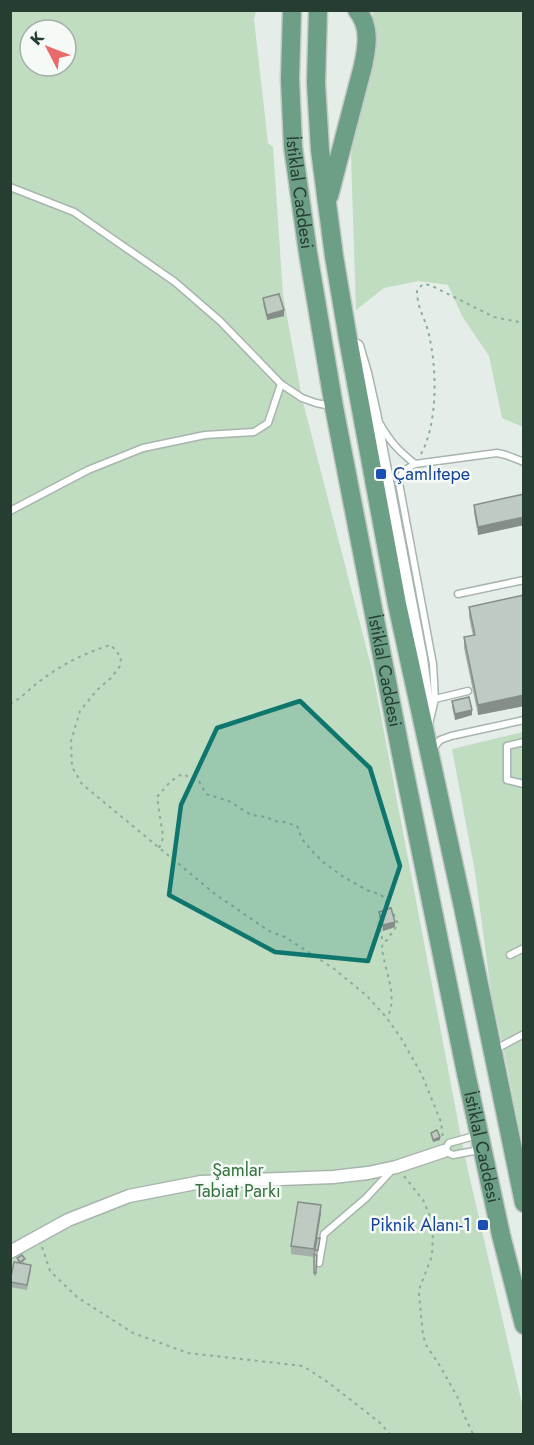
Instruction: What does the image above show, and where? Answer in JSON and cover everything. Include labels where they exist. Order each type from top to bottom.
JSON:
[{"type":"main road","name":"İstiklal Caddesi","points":[[292,10],[290,80],[293,147],[334,407],[400,748],[481,1142],[501,1235],[524,1325]]},
{"type":"main road","name":"İstiklal Caddesi","points":[[318,10],[316,82],[320,150],[363,426],[397,604],[524,1203]]},
{"type":"main road","points":[[327,204],[367,45],[366,26],[357,10]]},
{"type":"street","points":[[342,298],[365,373],[374,413],[421,659],[429,723],[430,754]]},
{"type":"street","points":[[10,1252],[68,1220],[129,1196],[201,1182],[296,1179],[368,1173],[396,1167],[444,1151]]},
{"type":"lane","points":[[10,187],[74,212],[175,282],[220,321],[281,384],[302,398],[334,407]]},
{"type":"lane","points":[[10,511],[88,470],[143,448],[205,435],[254,432],[268,423],[281,384]]},
{"type":"lane","points":[[374,413],[397,450],[415,464]]},
{"type":"lane","points":[[429,723],[435,699],[433,664],[399,477],[403,471],[415,464],[497,453],[524,462]]},
{"type":"lane","points":[[458,594],[524,580]]},
{"type":"lane","points":[[435,699],[468,691]]},
{"type":"lane","points":[[430,754],[440,740],[451,736],[524,720]]},
{"type":"lane","points":[[524,742],[507,746],[507,780],[524,784]]},
{"type":"lane","points":[[510,955],[524,948]]},
{"type":"lane","points":[[492,1051],[524,1034]]},
{"type":"lane","points":[[481,1142],[453,1155],[444,1151],[449,1143],[481,1142]]},
{"type":"lane","points":[[319,1263],[324,1234],[396,1167]]},
{"type":"path","points":[[415,464],[428,439],[435,379],[429,334],[417,302],[417,290],[423,284],[430,285],[494,317],[524,324]]},
{"type":"path","points":[[10,704],[39,681],[79,657],[95,649],[111,645],[121,657],[120,666],[80,711],[71,741],[72,767],[82,784],[215,894],[269,931],[285,937],[333,968],[368,996],[401,1038],[428,1088],[441,1122],[444,1151]]},
{"type":"path","points":[[159,848],[163,836],[157,796],[171,781],[182,774],[199,781],[204,792],[210,796],[229,801],[251,815],[297,826],[303,839],[323,862],[358,885],[380,894],[392,910],[398,924],[383,943]]},
{"type":"path","points":[[382,914],[378,919],[392,1008],[387,1018]]},
{"type":"path","points":[[396,1167],[423,1200],[433,1230],[432,1256],[419,1295],[423,1335],[426,1345],[458,1398],[473,1434]]},
{"type":"path","points":[[39,1236],[50,1271],[77,1297],[133,1333],[188,1353],[303,1366],[380,1422],[390,1434]]},
{"type":"highlighted area","points":[[300,701],[370,768],[400,866],[368,961],[275,952],[169,895],[181,805],[217,728]]},
{"type":"green space","name":"Şamlar Tabiat Parkı","points":[[10,11],[256,11],[254,19],[268,143],[273,147],[283,295],[302,398],[373,674],[464,1153],[523,1408],[523,1434],[11,1434]]},
{"type":"green space","points":[[373,11],[523,11],[523,427],[502,418],[489,356],[462,316],[448,285],[419,281],[384,288],[356,310],[351,156]]},
{"type":"green space","points":[[523,732],[523,1144],[491,992],[475,872],[452,749]]},
{"type":"building","points":[[279,294],[284,310],[267,315],[263,298]]},
{"type":"building","points":[[524,494],[524,517],[478,527],[474,505]]},
{"type":"building","points":[[524,595],[524,695],[478,705],[464,637],[475,635],[469,607]]},
{"type":"building","points":[[469,697],[472,710],[455,714],[452,701]]},
{"type":"building","points":[[391,908],[395,922],[383,925],[379,912]]},
{"type":"building","points":[[437,1130],[440,1137],[433,1140],[431,1133]]},
{"type":"building","points":[[298,1202],[321,1205],[314,1249],[291,1246]]},
{"type":"building","points":[[317,1238],[320,1238],[318,1250],[315,1250]]},
{"type":"building","points":[[314,1254],[317,1255],[316,1273],[314,1273]]},
{"type":"building","points":[[22,1255],[25,1259],[20,1262],[17,1258]]},
{"type":"building","points":[[14,1262],[31,1265],[27,1285],[10,1282]]},
{"type":"place","name":"Çamlıtepe","points":[[381,474]]},
{"type":"place","name":"Piknik Alanı-1","points":[[483,1225]]}]
